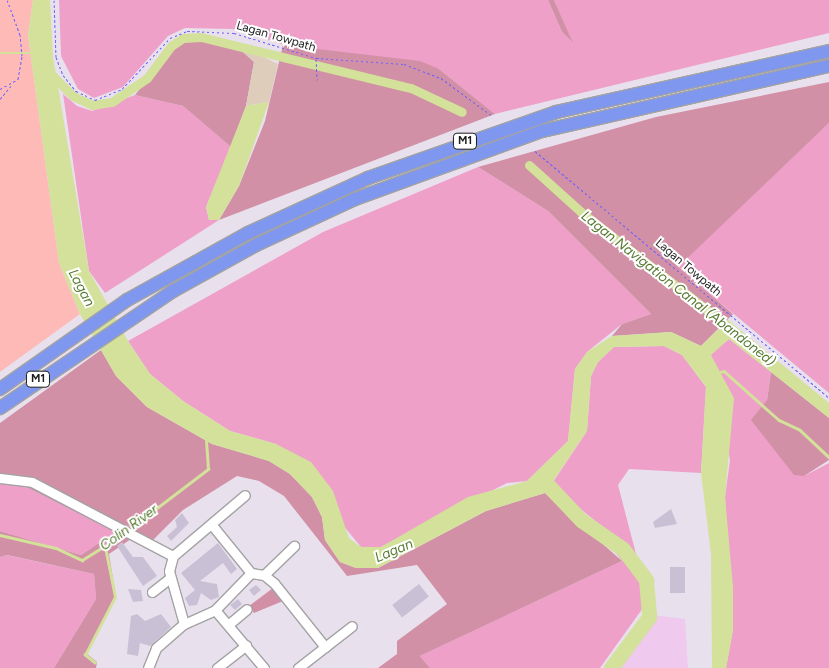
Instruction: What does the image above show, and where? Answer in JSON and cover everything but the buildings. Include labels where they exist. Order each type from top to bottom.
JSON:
[{"type":"highway","name":"M1","points":[[0,389],[69,338],[127,300],[282,216],[430,153],[572,108],[829,51]]},
{"type":"highway","name":"M1","points":[[0,408],[77,352],[135,314],[310,218],[460,158],[571,123],[829,66]]},
{"type":"lane","points":[[0,478],[32,482],[173,556]]},
{"type":"lane","points":[[184,624],[170,578],[173,556],[245,495]]},
{"type":"lane","points":[[211,524],[251,573],[264,575],[324,647]]},
{"type":"lane","points":[[264,575],[294,546]]},
{"type":"lane","points":[[148,668],[156,648],[184,624],[215,610],[251,573]]},
{"type":"lane","points":[[152,592],[170,578]]},
{"type":"lane","points":[[229,624],[247,609]]},
{"type":"lane","points":[[215,610],[229,624],[264,668]]},
{"type":"lane","points":[[298,668],[352,626]]},
{"type":"lane","points":[[217,668],[246,645]]},
{"type":"path","points":[[0,99],[12,86],[20,73],[22,56],[22,48],[7,0]]},
{"type":"path","name":"Lagan Towpath","points":[[54,0],[56,57],[63,74],[76,92],[95,100],[122,89],[170,38],[187,31],[234,33],[316,58],[404,64],[441,78],[491,115]]},
{"type":"path","points":[[316,58],[317,80]]},
{"type":"path","points":[[0,89],[12,86]]},
{"type":"path","name":"Lagan Towpath","points":[[534,151],[829,398]]},
{"type":"shaded area","points":[[0,0],[33,0],[28,35],[59,263],[80,314],[0,372]]},
{"type":"shaded area","points":[[59,0],[548,0],[562,32],[572,42],[554,0],[829,0],[829,33],[495,114],[439,69],[288,46],[232,29],[185,28],[168,36],[123,87],[94,98],[78,89],[61,56]]},
{"type":"shaded area","points":[[548,0],[554,0],[573,43],[562,32]]},
{"type":"shaded area","points":[[186,40],[232,42],[254,62],[246,106],[231,147],[183,106],[135,95],[174,46]]},
{"type":"shaded area","points":[[232,42],[278,64],[269,102],[246,106],[254,62]]},
{"type":"shaded area","points":[[283,45],[420,61],[439,69],[495,114],[219,220],[239,186],[265,121]]},
{"type":"shaded area","points":[[829,82],[829,123],[678,267],[733,314],[701,346],[671,332],[612,336],[622,324],[651,314],[548,211],[478,167],[656,117]]},
{"type":"shaded area","points":[[63,94],[77,106],[92,111],[135,95],[183,106],[231,147],[206,207],[209,220],[219,220],[105,293],[89,271]]},
{"type":"shaded area","points":[[829,123],[829,393],[677,267]]},
{"type":"shaded area","points":[[478,167],[548,211],[651,314],[622,324],[587,352],[575,369],[568,441],[527,481],[507,483],[381,547],[361,547],[276,444],[230,431],[183,401],[150,374],[128,341],[323,232]]},
{"type":"shaded area","points":[[729,339],[771,372],[767,400],[804,476],[829,463],[829,668],[726,668],[733,630],[725,497],[730,460],[710,355]]},
{"type":"shaded area","points":[[664,346],[682,355],[706,387],[701,473],[629,469],[618,485],[636,554],[551,485],[587,431],[591,376],[598,362],[614,347]]},
{"type":"shaded area","points":[[101,350],[116,376],[147,407],[212,444],[269,461],[290,474],[312,497],[322,517],[325,540],[340,562],[356,568],[378,568],[486,511],[545,493],[622,561],[420,656],[430,668],[378,668],[397,654],[397,641],[447,604],[417,565],[347,576],[284,496],[259,481],[237,476],[183,510],[146,547],[131,539],[109,554],[116,597],[87,654],[97,662],[96,668],[54,668],[96,599],[94,574],[7,555],[0,557],[0,531],[81,555],[116,532],[26,487],[0,482],[0,423]]},
{"type":"shaded area","points":[[771,372],[829,418],[829,460],[804,476],[794,475],[751,420],[767,400]]},
{"type":"shaded area","points":[[0,482],[26,487],[117,532],[81,555],[0,531]]},
{"type":"shaded area","points":[[615,552],[621,552],[643,583],[645,605],[600,668],[430,668],[420,656],[622,561]]},
{"type":"shaded area","points":[[6,555],[94,574],[96,599],[54,668],[0,668],[0,557]]},
{"type":"shaded area","points":[[273,588],[283,601],[254,613],[249,606]]},
{"type":"shaded area","points":[[653,615],[685,619],[688,668],[613,668]]},
{"type":"water","name":"Lagan","points":[[33,0],[50,0],[53,57],[89,271],[128,341],[150,374],[183,401],[230,431],[276,444],[311,462],[333,491],[349,538],[361,547],[381,547],[468,497],[527,481],[568,441],[575,369],[587,352],[612,336],[671,332],[701,346],[728,320],[829,403],[829,418],[729,339],[711,355],[734,398],[725,497],[733,587],[733,630],[726,668],[712,668],[711,554],[701,473],[706,387],[682,355],[664,346],[614,347],[598,362],[591,376],[587,431],[545,493],[486,511],[378,568],[356,568],[340,562],[325,540],[322,517],[312,497],[290,474],[269,461],[212,444],[147,407],[116,376],[80,314],[59,263],[28,35]]},
{"type":"water","points":[[269,102],[239,186],[219,220],[209,220],[206,207],[246,106]]},
{"type":"waterway","name":"Lagan Navigation Canal (Abandoned)","points":[[50,73],[73,96],[92,105],[112,102],[147,78],[171,46],[183,38],[201,37],[411,88],[462,112]]},
{"type":"waterway","points":[[0,53],[33,53]]},
{"type":"waterway","name":"Lagan Navigation Canal (Abandoned)","points":[[529,165],[581,212],[734,331]]},
{"type":"waterway","points":[[720,372],[724,371],[779,420],[800,430],[829,457]]},
{"type":"waterway","name":"Colin River","points":[[128,530],[208,469],[206,438]]},
{"type":"waterway","points":[[544,481],[581,520],[623,549],[646,580],[649,617],[611,668]]},
{"type":"waterway","name":"Colin River","points":[[0,535],[56,548],[82,560],[124,534]]},
{"type":"waterway","points":[[95,663],[85,655],[115,597],[105,547]]}]
